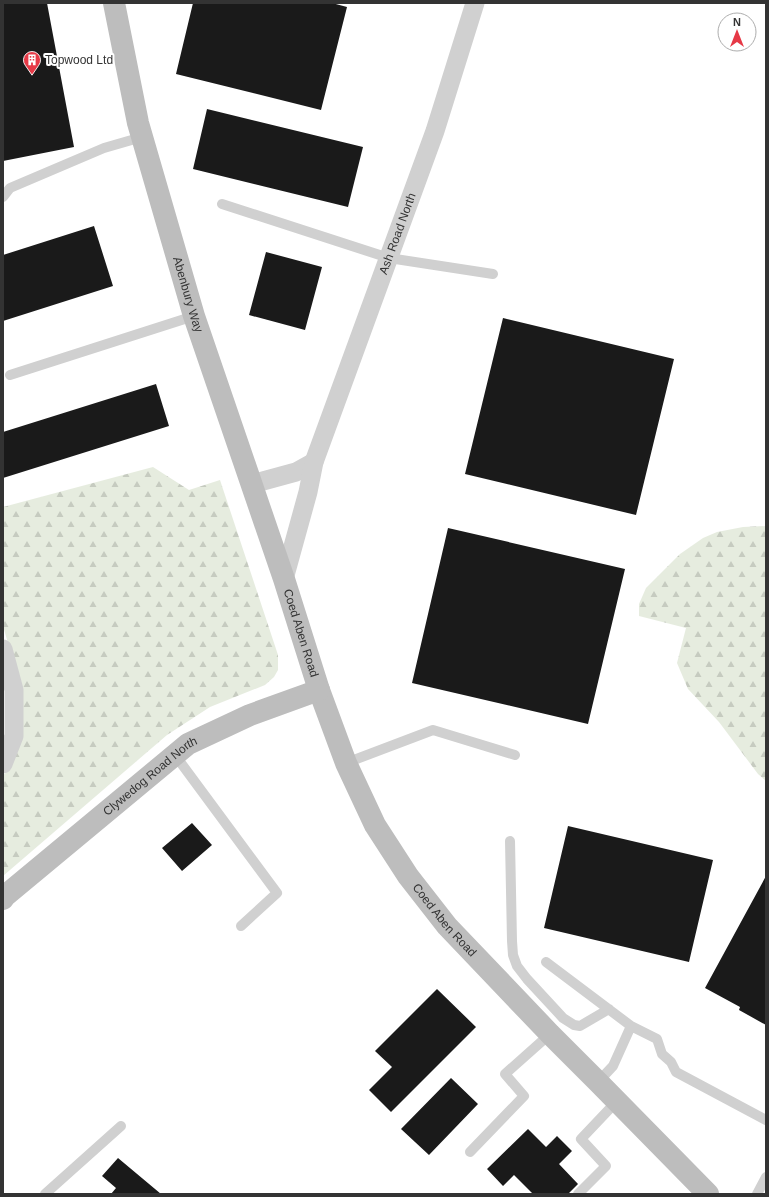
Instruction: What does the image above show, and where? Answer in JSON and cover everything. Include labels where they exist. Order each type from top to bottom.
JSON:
[{"type":"street","name":"Abenbury Way","points":[[114,3],[138,123],[194,316],[284,579]]},
{"type":"street","name":"Ash Road North","points":[[284,579],[308,492],[314,462],[435,131],[476,3]]},
{"type":"street","points":[[252,484],[296,472],[314,462]]},
{"type":"street","name":"Coed Aben Road","points":[[284,579],[319,690],[346,763],[375,825],[408,876],[448,926],[550,1034],[708,1194]]},
{"type":"street","points":[[3,648],[14,690],[14,736],[3,764]]},
{"type":"street","name":"Clywedog Road North","points":[[3,899],[188,744],[250,715],[319,690]]},
{"type":"lane","points":[[3,197],[10,188],[104,148],[142,137]]},
{"type":"lane","points":[[222,204],[389,258],[493,274]]},
{"type":"lane","points":[[10,375],[194,316]]},
{"type":"lane","points":[[346,763],[433,730],[515,755]]},
{"type":"lane","points":[[175,755],[276,893],[241,926]]},
{"type":"lane","points":[[510,841],[512,941],[513,955],[517,966],[563,1018],[574,1025],[580,1026],[585,1024],[609,1009]]},
{"type":"lane","points":[[546,962],[631,1026],[657,1039],[662,1054],[671,1062],[676,1072],[766,1120]]},
{"type":"lane","points":[[598,1082],[613,1066],[631,1026]]},
{"type":"lane","points":[[470,1152],[524,1096],[505,1074],[550,1034]]},
{"type":"lane","points":[[578,1194],[606,1166],[582,1139],[617,1101]]},
{"type":"lane","points":[[45,1194],[121,1126]]},
{"type":"lane","points":[[757,1194],[766,1177]]},
{"type":"green space","points":[[153,467],[189,490],[220,480],[278,655],[278,670],[274,677],[265,685],[210,707],[167,735],[3,876],[3,775],[10,770],[21,736],[22,691],[3,626],[3,507]]},
{"type":"green space","points":[[766,526],[766,781],[758,774],[719,722],[688,689],[677,663],[686,628],[639,616],[639,604],[646,588],[680,554],[703,538],[717,532],[743,527]]},
{"type":"building","name":"Topwood Ltd","points":[[3,3],[47,3],[74,147],[3,161]]},
{"type":"building","points":[[193,3],[332,3],[347,7],[321,110],[176,74]]},
{"type":"building","points":[[207,109],[363,147],[348,207],[193,169]]},
{"type":"building","points":[[94,226],[113,286],[3,321],[3,255]]},
{"type":"building","points":[[266,252],[322,267],[305,330],[249,315]]},
{"type":"building","points":[[503,318],[674,359],[636,515],[465,474]]},
{"type":"building","points":[[156,384],[169,426],[3,478],[3,432]]},
{"type":"building","points":[[448,528],[625,569],[588,724],[412,683]]},
{"type":"building","points":[[192,823],[212,845],[182,871],[162,848]]},
{"type":"building","points":[[568,826],[713,860],[689,962],[544,928]]},
{"type":"building","points":[[766,876],[766,1025],[739,1010],[740,1007],[705,988]]},
{"type":"building","points":[[437,989],[476,1027],[391,1112],[369,1090],[392,1067],[375,1051]]},
{"type":"building","points":[[451,1078],[478,1104],[429,1155],[401,1129]]},
{"type":"building","points":[[528,1129],[546,1147],[557,1136],[572,1151],[559,1164],[578,1184],[568,1194],[533,1194],[514,1175],[503,1186],[487,1169]]},
{"type":"building","points":[[118,1158],[161,1194],[111,1194],[116,1188],[102,1176]]},
{"type":"place","name":"Topwood Ltd","points":[[32,75]]}]
